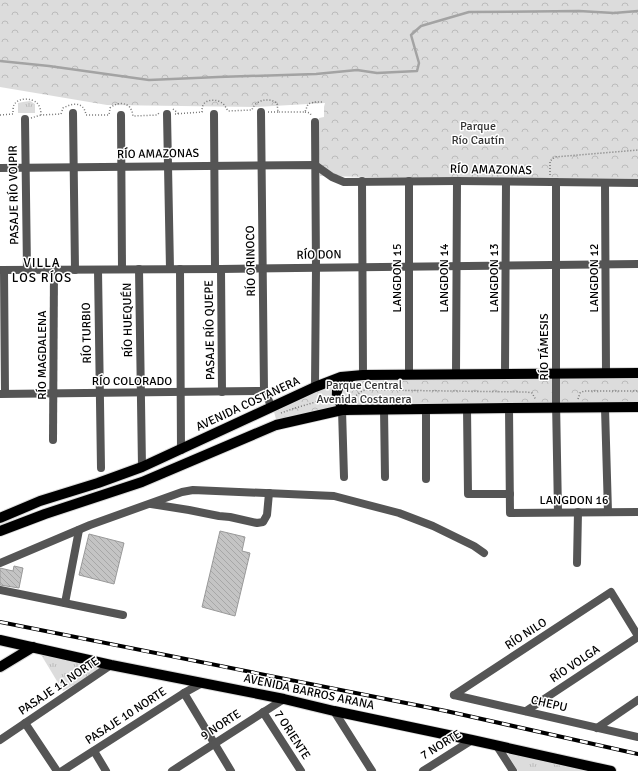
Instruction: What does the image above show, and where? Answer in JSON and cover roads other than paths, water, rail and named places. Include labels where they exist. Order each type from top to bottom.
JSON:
[{"type":"main road","name":"AVENIDA COSTANERA","points":[[0,518],[40,501],[98,483],[142,467],[275,411],[315,387],[341,377],[358,375],[409,374],[638,373]]},
{"type":"main road","points":[[344,410],[336,396],[339,386],[344,381],[358,375]]},
{"type":"main road","points":[[0,532],[45,514],[142,482],[276,425],[344,410],[638,407]]},
{"type":"main road","name":"AVENIDA BARROS ARANA","points":[[0,640],[111,665],[284,699],[611,771]]},
{"type":"main road","points":[[0,667],[33,647]]},
{"type":"street","points":[[165,112],[168,166],[170,269]]},
{"type":"street","name":"RÍO ORINOCO","points":[[261,112],[264,391],[275,411]]},
{"type":"street","points":[[73,113],[75,270]]},
{"type":"street","name":"PASAJE RÍO QUEPE","points":[[214,114],[222,392]]},
{"type":"street","name":"RÍO HUEQUÉN","points":[[121,115],[122,269]]},
{"type":"street","name":"PASAJE RÍO VOIPIR","points":[[25,119],[27,270]]},
{"type":"street","points":[[315,122],[315,387]]},
{"type":"street","name":"RÍO AMAZONAS","points":[[0,168],[315,165],[332,177],[344,182],[553,181],[638,183]]},
{"type":"street","points":[[358,375],[362,267],[362,181]]},
{"type":"street","name":"LANGDON 15","points":[[409,181],[409,374]]},
{"type":"street","name":"LANGDON 14","points":[[456,374],[457,181]]},
{"type":"street","name":"RÍO TÁMESIS","points":[[553,181],[556,265],[558,512]]},
{"type":"street","name":"LANGDON 13","points":[[505,374],[506,182]]},
{"type":"street","name":"LANGDON 12","points":[[605,183],[606,373]]},
{"type":"street","name":"RÍO DON","points":[[2,270],[638,264]]},
{"type":"street","name":"RÍO HUEQUÉN","points":[[139,269],[142,467]]},
{"type":"street","points":[[180,269],[181,450]]},
{"type":"street","points":[[2,270],[2,393]]},
{"type":"street","name":"RÍO MAGDALENA","points":[[53,440],[54,270]]},
{"type":"street","name":"RÍO TURBIO","points":[[98,270],[101,468]]},
{"type":"street","name":"RÍO COLORADO","points":[[2,393],[53,394],[264,391]]},
{"type":"street","points":[[467,408],[468,494],[510,494],[509,408]]},
{"type":"street","points":[[605,408],[608,512]]},
{"type":"street","points":[[384,409],[385,477]]},
{"type":"street","points":[[426,409],[426,479]]},
{"type":"street","points":[[344,410],[344,477]]},
{"type":"street","points":[[0,563],[90,525],[149,503],[193,490],[334,496],[399,513],[433,526],[474,546],[484,553]]},
{"type":"street","points":[[149,503],[257,523],[263,522],[267,515],[269,493]]},
{"type":"street","name":"LANGDON 16","points":[[510,494],[510,513],[638,512]]},
{"type":"street","points":[[577,563],[578,512]]},
{"type":"street","points":[[65,603],[79,530]]},
{"type":"street","points":[[0,590],[123,615]]},
{"type":"street","name":"RÍO NILO","points":[[454,695],[611,592],[638,637]]},
{"type":"street","name":"RÍO VOLGA","points":[[526,711],[638,637]]},
{"type":"street","name":"PASAJE 11 NORTE","points":[[0,740],[111,665]]},
{"type":"street","name":"PASAJE 10 NORTE","points":[[62,771],[202,683]]},
{"type":"street","points":[[184,693],[231,771]]},
{"type":"street","name":"CHEPU","points":[[454,695],[638,737]]},
{"type":"street","name":"9 NORTE","points":[[172,771],[284,699]]},
{"type":"street","points":[[597,728],[638,700]]},
{"type":"street","points":[[334,711],[372,771]]},
{"type":"street","name":"7 ORIENTE","points":[[263,712],[301,771]]},
{"type":"street","points":[[25,723],[57,771]]},
{"type":"street","name":"7 NORTE","points":[[423,771],[472,740]]},
{"type":"street","points":[[497,746],[513,771]]},
{"type":"street","points":[[94,751],[106,771]]},
{"type":"street","points":[[435,764],[439,771]]},
{"type":"waterway","points":[[0,61],[49,66],[149,80],[316,74],[357,70],[377,73],[417,71],[419,63],[411,35],[421,26],[469,12],[579,11],[614,13],[638,11]]},
{"type":"railway","points":[[0,622],[446,711],[638,754]]},
{"type":"district","name":"VILLA LOS RÍOS","points":[[42,270]]},
{"type":"park label","name":"Parque Río Cautín","points":[[478,133]]},
{"type":"park label","name":"Parque Central Avenida Costanera","points":[[364,392]]}]
